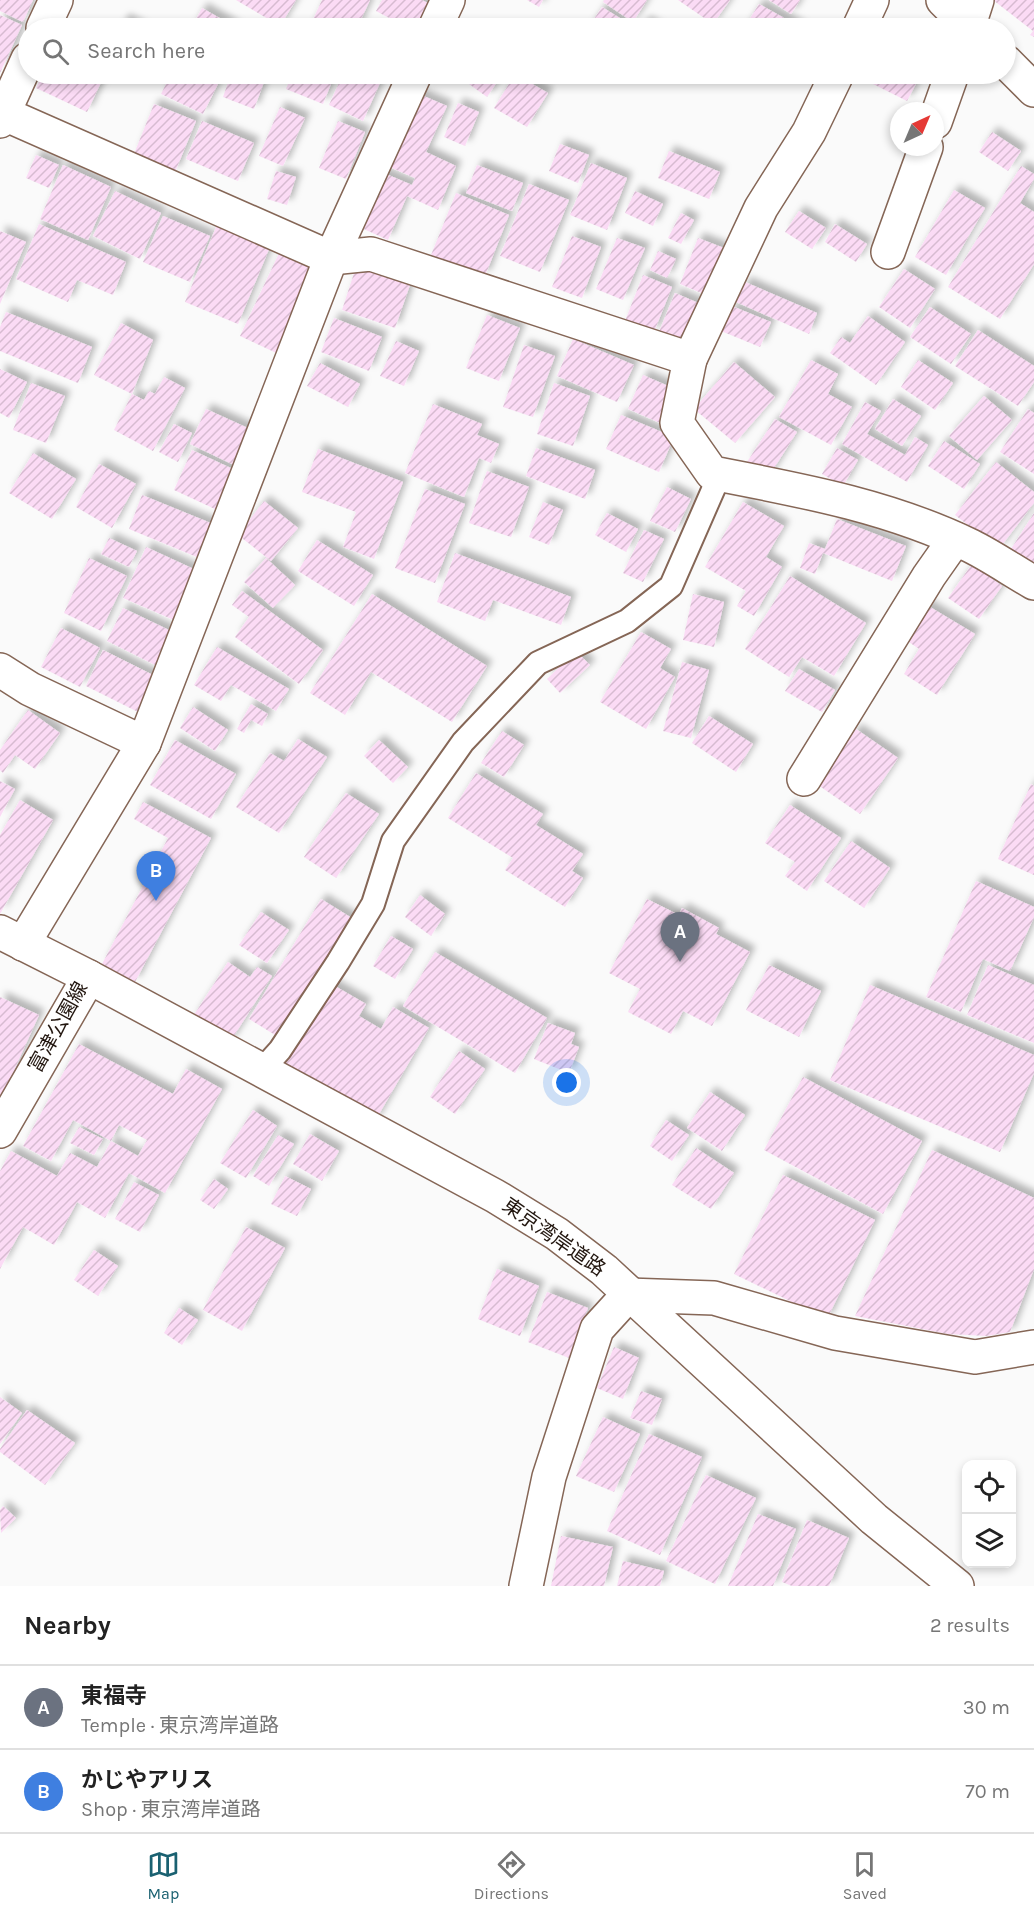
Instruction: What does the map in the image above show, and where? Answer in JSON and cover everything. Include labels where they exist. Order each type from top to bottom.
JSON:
[{"type":"main road","points":[[48,18],[56,0]]},
{"type":"main road","points":[[440,18],[448,0]]},
{"type":"main road","points":[[863,18],[872,0]]},
{"type":"main road","points":[[943,0],[968,18]]},
{"type":"main road","points":[[1016,73],[1034,90]]},
{"type":"main road","points":[[18,80],[1,116],[332,258],[371,254],[690,359]]},
{"type":"main road","points":[[11,938],[144,743],[332,258],[410,84]]},
{"type":"main road","points":[[832,84],[809,132],[761,208],[690,359],[677,423],[712,473],[830,496],[896,516],[955,539],[1034,583]]},
{"type":"main road","points":[[942,102],[948,84]]},
{"type":"main road","points":[[888,252],[923,156]]},
{"type":"main road","points":[[804,779],[929,576],[955,539]]},
{"type":"main road","points":[[0,670],[30,689],[144,743]]},
{"type":"main road","name":"富津公園線","points":[[0,1131],[88,977],[11,938]]},
{"type":"main road","name":"東京湾岸道路","points":[[88,977],[495,1196],[557,1234],[604,1270],[874,1519],[957,1586]]},
{"type":"main road","points":[[526,1586],[549,1477],[597,1329],[628,1294],[714,1298],[835,1333],[975,1358],[1034,1347]]},
{"type":"lane","points":[[261,1071],[280,1050],[338,962],[373,904],[393,841],[463,742],[538,663],[627,621],[671,586],[720,474]]},
{"type":"building","points":[[0,0],[33,0],[25,18],[18,20],[0,11]]},
{"type":"building","points":[[236,0],[296,0],[285,18],[266,18]]},
{"type":"building","points":[[322,0],[370,0],[362,18],[314,18]]},
{"type":"building","points":[[382,0],[422,0],[433,6],[426,18],[389,18],[376,11]]},
{"type":"building","points":[[527,0],[543,0],[539,7]]},
{"type":"building","points":[[604,0],[647,0],[636,18],[627,18],[603,2]]},
{"type":"building","points":[[678,0],[730,0],[717,18],[704,18]]},
{"type":"building","points":[[769,0],[800,0],[791,14]]},
{"type":"building","points":[[993,0],[1034,0],[1034,37],[1030,35],[1033,31]]},
{"type":"building","points":[[759,4],[784,18],[750,18]]},
{"type":"building","points":[[602,7],[620,18],[595,18]]},
{"type":"building","points":[[202,8],[220,18],[196,18]]},
{"type":"building","points":[[0,15],[18,23],[18,34],[0,73]]},
{"type":"building","points":[[38,84],[100,84],[87,112],[36,88]]},
{"type":"building","points":[[166,84],[218,84],[203,114],[161,94]]},
{"type":"building","points":[[228,84],[263,84],[254,109],[223,97]]},
{"type":"building","points":[[288,84],[331,84],[323,104],[286,89]]},
{"type":"building","points":[[338,84],[380,84],[363,121],[329,105]]},
{"type":"building","points":[[469,84],[496,84],[487,97]]},
{"type":"building","points":[[509,84],[532,84],[548,93],[527,127],[494,108]]},
{"type":"building","points":[[873,84],[916,84],[907,101]]},
{"type":"building","points":[[412,91],[447,106],[426,152],[456,166],[438,210],[407,196],[388,240],[355,225],[379,171],[412,185],[415,178],[385,165]]},
{"type":"building","points":[[458,103],[479,112],[465,146],[444,137]]},
{"type":"building","points":[[154,104],[196,121],[175,172],[134,154]]},
{"type":"building","points":[[280,107],[305,118],[283,166],[259,156]]},
{"type":"building","points":[[202,121],[254,143],[238,181],[186,159]]},
{"type":"building","points":[[338,121],[365,132],[346,179],[319,168]]},
{"type":"building","points":[[992,132],[1021,151],[1008,171],[979,152]]},
{"type":"building","points":[[560,144],[589,155],[578,183],[549,171]]},
{"type":"building","points":[[669,151],[720,172],[709,199],[658,178]]},
{"type":"building","points":[[36,155],[59,165],[49,188],[26,178]]},
{"type":"building","points":[[591,163],[627,178],[607,230],[570,215]]},
{"type":"building","points":[[63,165],[111,187],[88,240],[40,219]]},
{"type":"building","points":[[477,165],[523,183],[512,211],[466,193]]},
{"type":"building","points":[[1021,166],[1034,174],[1034,179],[1020,203],[1034,212],[1034,264],[1000,319],[948,287]]},
{"type":"building","points":[[276,171],[296,177],[287,205],[267,199]]},
{"type":"building","points":[[529,184],[569,200],[540,272],[500,256]]},
{"type":"building","points":[[954,190],[985,208],[946,275],[915,257]]},
{"type":"building","points":[[115,191],[161,213],[140,259],[93,236]]},
{"type":"building","points":[[635,191],[663,204],[653,226],[625,213]]},
{"type":"building","points":[[456,193],[509,215],[485,276],[431,255]]},
{"type":"building","points":[[799,211],[826,228],[812,249],[785,232]]},
{"type":"building","points":[[681,213],[694,220],[681,244],[668,238]]},
{"type":"building","points":[[163,216],[210,236],[190,282],[143,262]]},
{"type":"building","points":[[219,220],[272,242],[238,324],[185,302]]},
{"type":"building","points":[[39,224],[126,262],[113,295],[77,280],[68,302],[16,279]]},
{"type":"building","points":[[835,224],[867,244],[856,262],[825,242]]},
{"type":"building","points":[[0,231],[26,242],[0,304]]},
{"type":"building","points":[[572,236],[601,247],[582,298],[552,287]]},
{"type":"building","points":[[617,238],[645,248],[623,300],[596,289]]},
{"type":"building","points":[[698,238],[724,248],[706,295],[680,284]]},
{"type":"building","points":[[282,247],[318,263],[287,358],[240,336]]},
{"type":"building","points":[[658,251],[676,259],[667,278],[650,270]]},
{"type":"building","points":[[357,264],[411,282],[395,328],[342,310]]},
{"type":"building","points":[[904,269],[935,289],[910,328],[879,307]]},
{"type":"building","points":[[643,275],[672,287],[654,332],[625,321]]},
{"type":"building","points":[[745,282],[817,313],[809,334],[736,302]]},
{"type":"building","points":[[675,293],[703,305],[685,350],[656,339]]},
{"type":"building","points":[[732,306],[771,322],[760,347],[721,331]]},
{"type":"building","points":[[930,307],[971,334],[951,364],[910,337]]},
{"type":"building","points":[[6,312],[92,347],[78,383],[0,351],[0,327]]},
{"type":"building","points":[[487,315],[520,328],[499,381],[466,368]]},
{"type":"building","points":[[868,316],[905,342],[876,385],[830,353],[841,337],[850,343]]},
{"type":"building","points":[[334,318],[382,337],[369,371],[321,352]]},
{"type":"building","points":[[121,323],[153,340],[132,394],[94,375]]},
{"type":"building","points":[[978,330],[1034,366],[1034,382],[1018,406],[955,366]]},
{"type":"building","points":[[573,339],[634,365],[617,402],[557,376]]},
{"type":"building","points":[[396,341],[419,351],[404,386],[380,376]]},
{"type":"building","points":[[524,345],[555,356],[533,417],[503,407]]},
{"type":"building","points":[[811,360],[838,374],[828,394],[852,407],[831,445],[779,417]]},
{"type":"building","points":[[918,360],[953,383],[935,410],[901,387]]},
{"type":"building","points":[[734,362],[775,397],[735,443],[694,409]]},
{"type":"building","points":[[320,363],[360,384],[348,407],[307,386]]},
{"type":"building","points":[[0,369],[27,382],[9,418],[0,413]]},
{"type":"building","points":[[643,375],[675,389],[660,423],[628,409]]},
{"type":"building","points":[[164,377],[185,388],[153,451],[114,430],[132,394],[144,400],[149,391],[155,394]]},
{"type":"building","points":[[31,383],[65,396],[46,443],[13,430]]},
{"type":"building","points":[[554,383],[590,396],[573,446],[537,434]]},
{"type":"building","points":[[984,396],[1012,420],[977,460],[949,436]]},
{"type":"building","points":[[893,399],[921,416],[902,446],[875,429]]},
{"type":"building","points":[[865,402],[881,411],[867,434],[905,455],[915,437],[928,445],[907,482],[842,444]]},
{"type":"building","points":[[433,404],[482,424],[477,435],[499,444],[491,463],[479,458],[464,497],[405,473]]},
{"type":"building","points":[[206,409],[250,429],[234,465],[190,444]]},
{"type":"building","points":[[1028,409],[1034,413],[1034,474],[1000,452]]},
{"type":"building","points":[[621,415],[674,437],[659,472],[606,449]]},
{"type":"building","points":[[775,419],[797,432],[769,476],[747,462]]},
{"type":"building","points":[[174,424],[192,433],[178,462],[159,452]]},
{"type":"building","points":[[944,441],[980,464],[964,489],[928,466]]},
{"type":"building","points":[[536,448],[595,470],[585,499],[526,476]]},
{"type":"building","points":[[837,448],[858,460],[843,486],[822,474]]},
{"type":"building","points":[[318,449],[403,482],[374,559],[343,547],[356,512],[302,492]]},
{"type":"building","points":[[192,450],[235,470],[217,510],[174,490]]},
{"type":"building","points":[[33,453],[76,479],[52,519],[9,493]]},
{"type":"building","points":[[996,462],[1034,492],[1034,503],[999,549],[955,515]]},
{"type":"building","points":[[99,464],[136,484],[112,528],[76,507]]},
{"type":"building","points":[[487,471],[529,487],[511,537],[469,523]]},
{"type":"building","points":[[667,487],[691,499],[675,532],[650,521]]},
{"type":"building","points":[[425,489],[465,504],[435,583],[395,568]]},
{"type":"building","points":[[142,495],[218,526],[204,560],[129,529]]},
{"type":"building","points":[[264,501],[298,528],[271,561],[238,535]]},
{"type":"building","points":[[543,502],[563,510],[549,545],[529,537]]},
{"type":"building","points":[[743,502],[784,526],[766,557],[782,567],[754,616],[737,606],[746,591],[705,567]]},
{"type":"building","points":[[607,513],[638,529],[626,552],[595,535]]},
{"type":"building","points":[[1034,513],[1034,568],[1009,552]]},
{"type":"building","points":[[837,519],[906,546],[892,581],[823,553],[815,574],[800,568],[809,543],[825,549]]},
{"type":"building","points":[[644,530],[664,539],[643,582],[623,573]]},
{"type":"building","points":[[109,538],[137,551],[129,567],[101,554]]},
{"type":"building","points":[[317,540],[373,575],[354,606],[298,571]]},
{"type":"building","points":[[146,547],[198,571],[176,621],[123,598]]},
{"type":"building","points":[[455,553],[571,597],[561,625],[493,600],[485,621],[437,602]]},
{"type":"building","points":[[89,558],[127,576],[101,631],[64,613]]},
{"type":"building","points":[[266,558],[295,585],[273,608],[244,582]]},
{"type":"building","points":[[972,564],[1002,586],[979,619],[948,598]]},
{"type":"building","points":[[790,576],[866,623],[834,676],[802,657],[789,677],[745,649]]},
{"type":"building","points":[[242,591],[323,650],[299,684],[235,637],[249,617],[232,605]]},
{"type":"building","points":[[372,594],[487,666],[452,722],[371,672],[345,715],[310,693]]},
{"type":"building","points":[[693,594],[724,602],[714,647],[683,640]]},
{"type":"building","points":[[925,604],[975,634],[937,695],[904,674],[919,649],[903,638]]},
{"type":"building","points":[[123,608],[171,631],[155,665],[107,641]]},
{"type":"building","points":[[61,628],[100,648],[80,687],[41,667]]},
{"type":"building","points":[[641,632],[671,649],[660,668],[675,677],[646,729],[600,702]]},
{"type":"building","points":[[217,647],[289,689],[276,711],[231,685],[221,701],[194,685]]},
{"type":"building","points":[[103,650],[155,676],[138,712],[86,686]]},
{"type":"building","points":[[576,651],[590,665],[560,693],[547,679]]},
{"type":"building","points":[[682,662],[709,670],[691,738],[663,731]]},
{"type":"building","points":[[799,669],[835,690],[822,712],[785,691]]},
{"type":"building","points":[[251,704],[268,714],[262,726],[251,720],[244,733],[237,729]]},
{"type":"building","points":[[193,707],[228,730],[215,751],[180,728]]},
{"type":"building","points":[[28,710],[60,733],[35,769],[15,755],[3,773],[0,770],[0,750]]},
{"type":"building","points":[[709,716],[753,744],[736,772],[692,743]]},
{"type":"building","points":[[856,729],[898,758],[860,814],[818,785]]},
{"type":"building","points":[[502,731],[524,745],[504,777],[481,763]]},
{"type":"building","points":[[298,739],[327,757],[279,833],[236,807],[270,753],[284,761]]},
{"type":"building","points":[[175,740],[236,774],[211,819],[150,785]]},
{"type":"building","points":[[379,740],[408,767],[393,783],[364,756]]},
{"type":"building","points":[[476,773],[543,814],[536,825],[583,854],[572,871],[583,878],[565,907],[505,870],[513,858],[448,818]]},
{"type":"building","points":[[0,781],[15,789],[0,817]]},
{"type":"building","points":[[1031,784],[1034,786],[1034,875],[998,859]]},
{"type":"building","points":[[346,793],[379,814],[336,878],[304,857]]},
{"type":"building","points":[[20,800],[53,820],[0,914],[0,835]]},
{"type":"building","points":[[143,802],[211,838],[135,982],[102,964],[168,838],[134,819]]},
{"type":"building","points":[[790,805],[841,838],[807,891],[785,876],[795,862],[765,843]]},
{"type":"building","points":[[851,841],[890,868],[864,908],[824,881]]},
{"type":"building","points":[[976,881],[1034,907],[1034,917],[1010,971],[983,959],[961,1012],[926,997]]},
{"type":"building","points":[[420,895],[445,914],[431,936],[405,917]]},
{"type":"building","points":[[321,899],[355,920],[280,1038],[249,1019]]},
{"type":"building","points":[[647,899],[679,915],[682,908],[719,928],[716,934],[750,952],[712,1026],[683,1011],[671,1034],[628,1012],[640,989],[609,973]]},
{"type":"building","points":[[261,912],[289,930],[267,963],[239,945]]},
{"type":"building","points":[[391,936],[413,949],[395,979],[373,966]]},
{"type":"building","points":[[435,952],[547,1018],[515,1073],[403,1006]]},
{"type":"building","points":[[228,962],[250,977],[257,967],[272,976],[230,1042],[192,1018]]},
{"type":"building","points":[[769,965],[821,991],[799,1037],[746,1010]]},
{"type":"building","points":[[988,965],[1034,985],[1034,1043],[967,1015]]},
{"type":"building","points":[[328,982],[366,1004],[359,1016],[381,1029],[393,1007],[429,1028],[375,1121],[280,1066]]},
{"type":"building","points":[[870,985],[1034,1055],[1034,1073],[1000,1152],[830,1080]]},
{"type":"building","points":[[0,997],[39,1015],[2,1097],[0,1096]]},
{"type":"building","points":[[548,1023],[575,1033],[571,1044],[579,1047],[569,1073],[534,1059]]},
{"type":"building","points":[[79,1044],[173,1094],[186,1069],[222,1089],[165,1193],[129,1173],[105,1218],[77,1202],[54,1245],[23,1227],[0,1269],[0,1171],[11,1151],[57,1176],[70,1153],[97,1167],[111,1141],[73,1120],[51,1161],[23,1146]],"holes":[[[119,1125],[147,1140],[138,1156],[111,1141]]]},
{"type":"building","points":[[459,1051],[485,1069],[455,1114],[430,1097]]},
{"type":"building","points":[[803,1077],[922,1141],[883,1214],[764,1150]]},
{"type":"building","points":[[710,1092],[745,1115],[722,1151],[687,1128]]},
{"type":"building","points":[[253,1110],[277,1126],[246,1178],[220,1163]]},
{"type":"building","points":[[666,1120],[689,1135],[672,1161],[650,1146]]},
{"type":"building","points":[[79,1127],[103,1139],[94,1155],[70,1143]]},
{"type":"building","points":[[310,1134],[339,1151],[322,1181],[293,1164]]},
{"type":"building","points":[[278,1135],[294,1144],[269,1186],[253,1176]]},
{"type":"building","points":[[696,1148],[734,1173],[711,1209],[672,1185]]},
{"type":"building","points":[[932,1150],[1034,1198],[1034,1269],[1010,1332],[987,1336],[948,1334],[855,1316]]},
{"type":"building","points":[[783,1175],[875,1220],[827,1319],[734,1274]]},
{"type":"building","points":[[285,1176],[311,1189],[297,1216],[271,1204]]},
{"type":"building","points":[[214,1179],[228,1189],[214,1209],[200,1200]]},
{"type":"building","points":[[134,1182],[159,1195],[140,1232],[115,1219]]},
{"type":"building","points":[[246,1227],[285,1248],[242,1331],[203,1310]]},
{"type":"building","points":[[94,1250],[118,1266],[98,1296],[74,1280]]},
{"type":"building","points":[[497,1269],[539,1286],[520,1336],[478,1319]]},
{"type":"building","points":[[547,1292],[588,1308],[569,1358],[528,1342]]},
{"type":"building","points":[[179,1308],[198,1320],[182,1345],[164,1333]]},
{"type":"building","points":[[614,1347],[639,1358],[623,1399],[597,1388]]},
{"type":"building","points":[[641,1391],[662,1399],[652,1425],[630,1418]]},
{"type":"building","points":[[0,1397],[22,1413],[0,1444]]},
{"type":"building","points":[[27,1410],[75,1443],[45,1485],[0,1452]]},
{"type":"building","points":[[603,1417],[640,1434],[614,1492],[576,1476]]},
{"type":"building","points":[[649,1434],[702,1457],[660,1555],[607,1531]]},
{"type":"building","points":[[706,1475],[756,1498],[715,1584],[666,1561]]},
{"type":"building","points":[[3,1506],[16,1518],[1,1533],[0,1510]]},
{"type":"building","points":[[758,1514],[796,1529],[773,1586],[728,1586]]},
{"type":"building","points":[[807,1520],[849,1538],[829,1586],[792,1586],[782,1582]]},
{"type":"building","points":[[561,1536],[613,1547],[604,1586],[551,1586]]},
{"type":"building","points":[[623,1561],[664,1571],[660,1586],[617,1586]]},
{"type":"place","name":"かじやアリス","points":[[156,901]]},
{"type":"place","name":"東福寺","points":[[680,962]]}]
